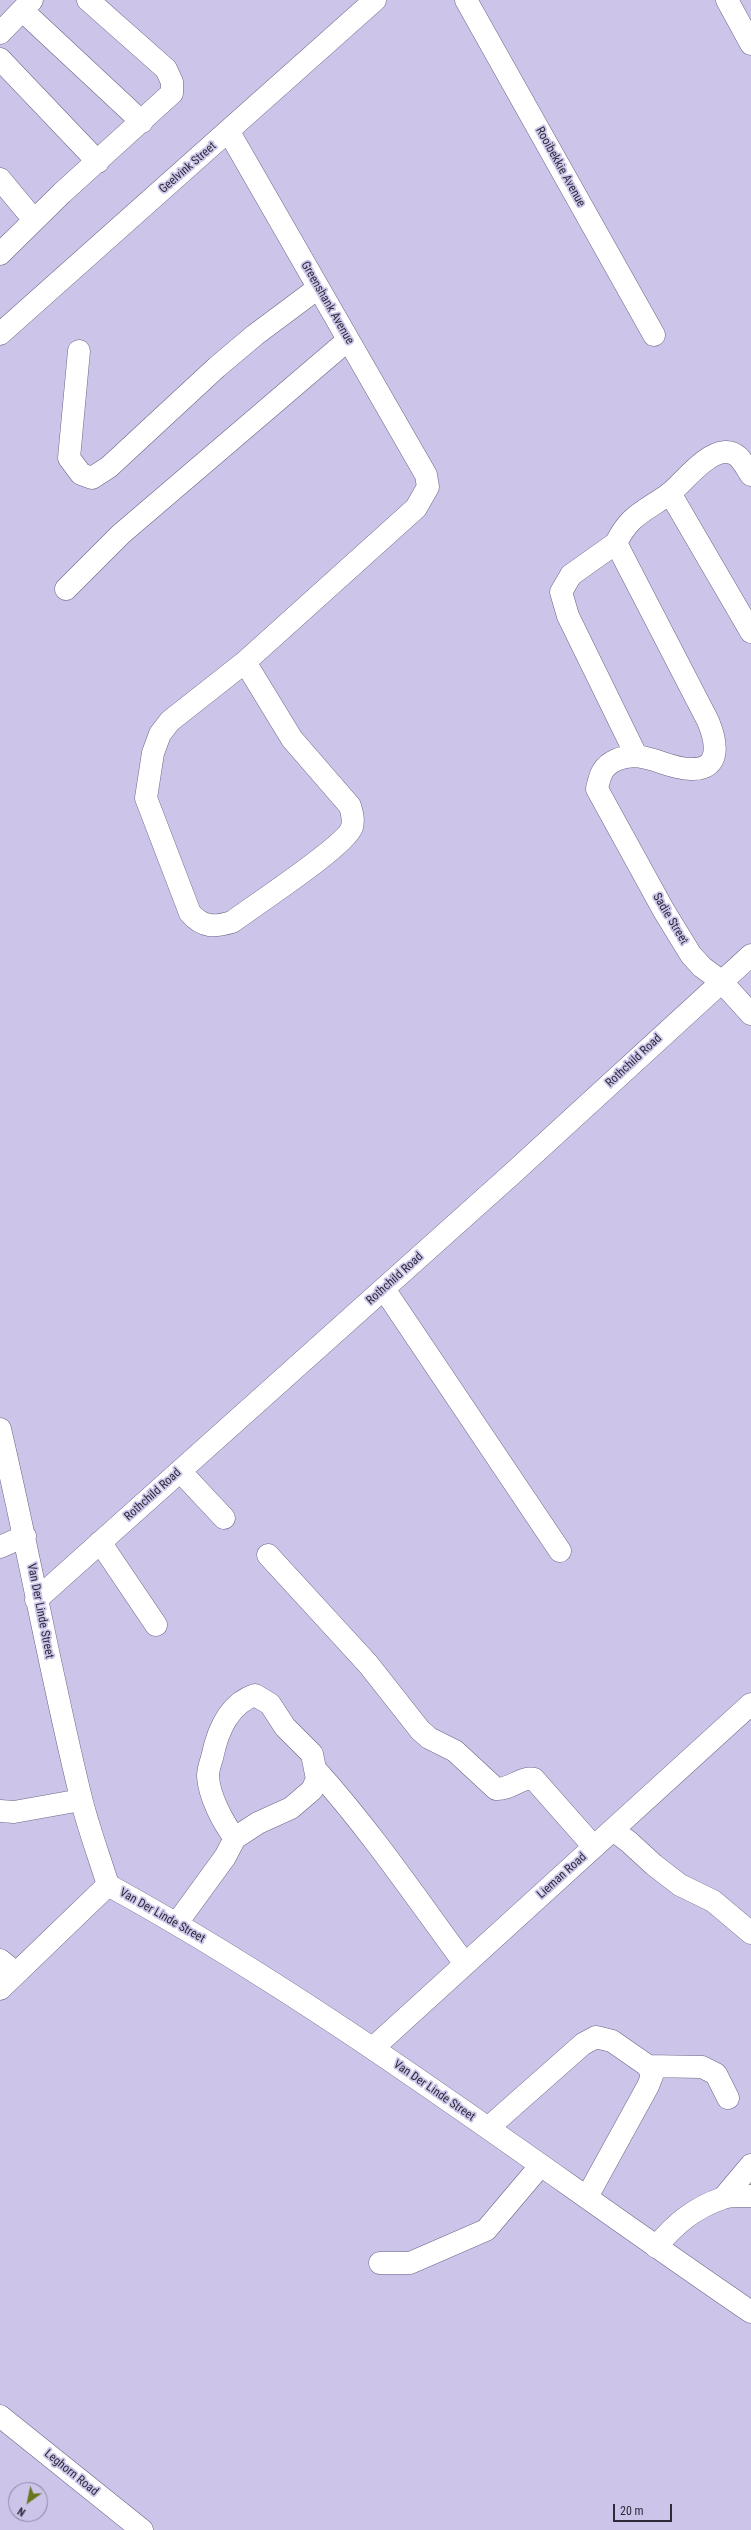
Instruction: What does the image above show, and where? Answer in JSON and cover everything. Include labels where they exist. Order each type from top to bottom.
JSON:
[{"type":"street","points":[[0,254],[34,220],[172,93],[172,82],[166,69],[88,0]]},
{"type":"street","name":"Geelvink Street","points":[[0,334],[229,132],[375,0]]},
{"type":"street","name":"Rooibekkie Avenue","points":[[466,0],[654,334]]},
{"type":"street","points":[[727,0],[751,44]]},
{"type":"street","points":[[0,33],[27,5],[142,122]]},
{"type":"street","points":[[0,59],[98,162]]},
{"type":"street","name":"Greenshank Avenue","points":[[229,132],[426,475],[428,487],[416,508],[245,662]]},
{"type":"street","points":[[0,179],[34,220]]},
{"type":"street","points":[[79,351],[69,458],[81,474],[92,478],[109,467],[254,335],[318,288]]},
{"type":"street","points":[[66,589],[121,534],[348,340]]},
{"type":"street","points":[[616,544],[708,721],[716,748],[711,761],[705,766],[691,769],[636,755],[568,616],[561,592],[571,575],[616,544],[622,530],[632,519],[670,493],[690,472],[724,452],[739,457],[751,475]]},
{"type":"street","points":[[670,493],[751,632]]},
{"type":"street","points":[[245,662],[292,739],[350,806],[353,817],[352,828],[325,854],[232,922],[215,927],[204,925],[190,913],[146,798],[148,776],[152,752],[160,734],[170,721],[245,662]]},
{"type":"street","name":"Sadie Street","points":[[636,755],[606,765],[599,775],[597,788],[664,912],[691,955],[702,967],[721,981],[751,1014]]},
{"type":"street","name":"Rothchild Road","points":[[36,1600],[384,1289],[751,955]]},
{"type":"street","points":[[384,1289],[560,1550]]},
{"type":"street","name":"Van Der Linde Street","points":[[0,1429],[25,1536],[36,1600],[82,1800],[108,1885],[176,1923],[373,2048],[751,2312]]},
{"type":"street","points":[[180,1471],[224,1518]]},
{"type":"street","points":[[0,1547],[25,1536]]},
{"type":"street","points":[[100,1542],[156,1625]]},
{"type":"street","points":[[268,1555],[368,1664],[420,1730],[429,1738],[455,1751],[496,1789],[504,1789],[529,1778],[534,1779],[594,1847]]},
{"type":"street","points":[[176,1923],[225,1857],[235,1838],[258,1823],[291,1808],[304,1798],[315,1785],[317,1772],[312,1754],[285,1727],[270,1704],[255,1695],[243,1701],[224,1720],[214,1748],[208,1776],[213,1796],[227,1829],[235,1838]]},
{"type":"street","name":"Lieman Road","points":[[373,2048],[751,1704]]},
{"type":"street","points":[[317,1772],[342,1799],[388,1858],[465,1964]]},
{"type":"street","points":[[0,1812],[14,1812],[82,1800]]},
{"type":"street","points":[[613,1830],[680,1885],[713,1901],[751,1933]]},
{"type":"street","name":"Van Der Linde Street","points":[[0,1989],[8,1966],[108,1885]]},
{"type":"street","points":[[488,2128],[583,2044],[596,2037],[612,2041],[648,2066],[652,2076],[648,2086],[587,2197]]},
{"type":"street","points":[[648,2066],[702,2067],[716,2074],[728,2098]]},
{"type":"street","points":[[380,2263],[410,2262],[486,2230],[541,2165]]},
{"type":"street","points":[[656,2247],[677,2222],[724,2197],[751,2165]]},
{"type":"street","points":[[724,2197],[751,2196]]},
{"type":"street","name":"Leghorn Road","points":[[0,2416],[142,2530]]}]
